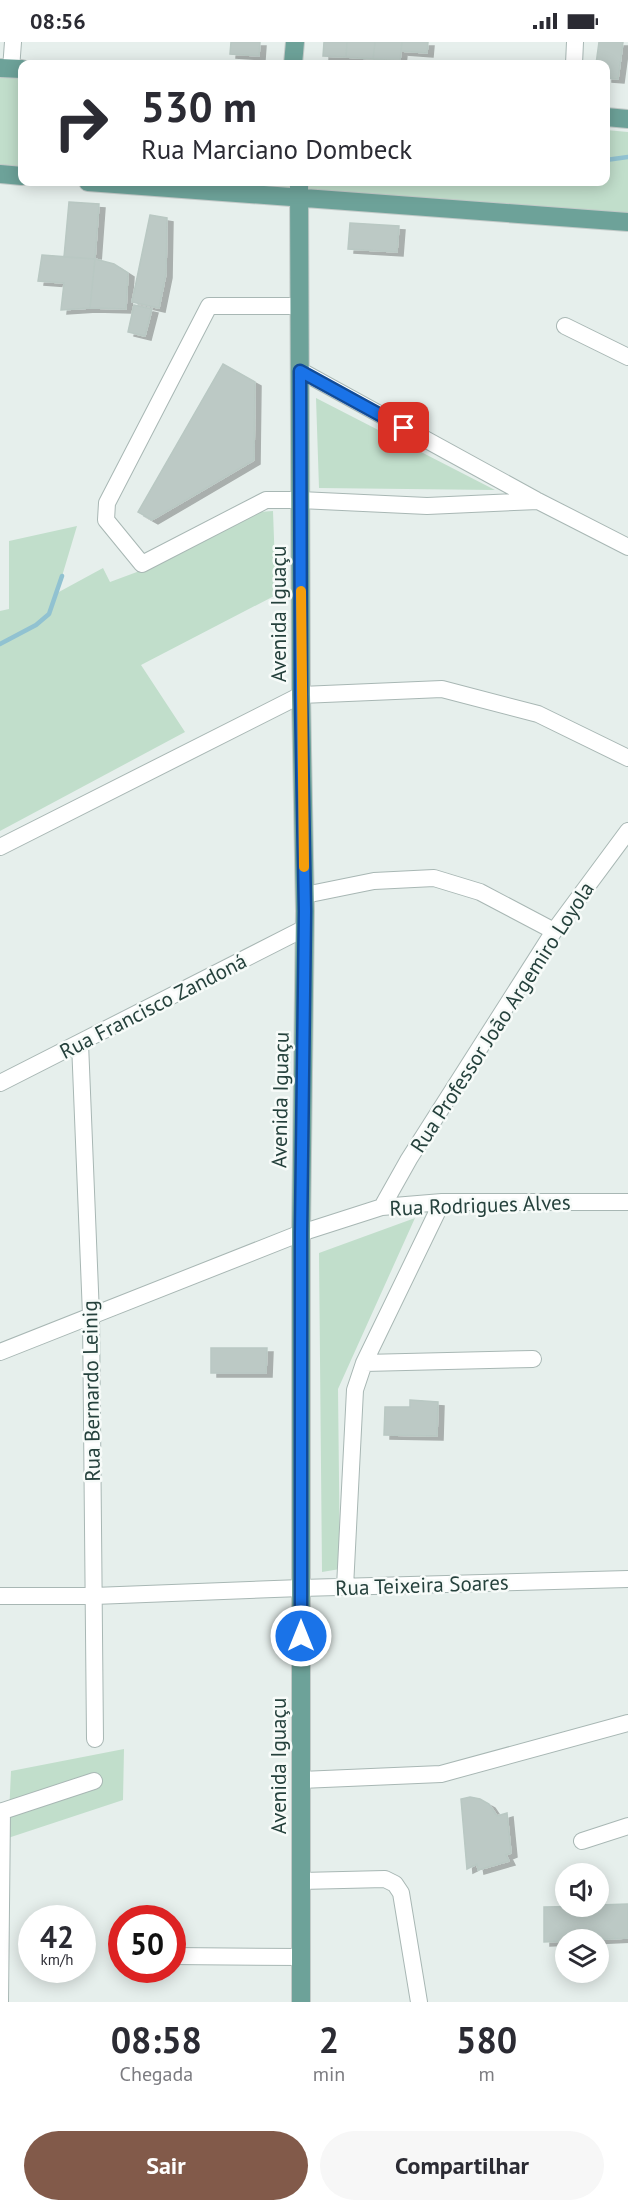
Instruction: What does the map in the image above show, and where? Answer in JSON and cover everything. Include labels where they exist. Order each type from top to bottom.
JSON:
[{"type":"main road","points":[[293,60],[295,42]]},
{"type":"main road","points":[[610,117],[628,119]]},
{"type":"main road","points":[[0,174],[18,176]]},
{"type":"main road","points":[[202,186],[300,190],[628,222]]},
{"type":"main road","name":"Avenida Iguaçu","points":[[300,190],[301,695],[305,895],[301,1233],[301,2002]]},
{"type":"street","points":[[11,69],[13,42]]},
{"type":"street","points":[[574,60],[575,42]]},
{"type":"street","points":[[300,306],[209,306],[107,502],[106,520],[141,564],[266,500],[427,506],[538,501]]},
{"type":"street","points":[[565,326],[628,357]]},
{"type":"street","points":[[300,371],[538,501],[628,547]]},
{"type":"street","points":[[0,847],[301,695],[442,689],[538,714],[628,758]]},
{"type":"street","name":"Rua Professor João Argemiro Loyola","points":[[382,1206],[409,1159],[554,931],[628,831]]},
{"type":"street","points":[[305,895],[374,881],[434,878],[480,892],[554,931]]},
{"type":"street","name":"Rua Francisco Zandoná","points":[[0,1083],[305,928]]},
{"type":"street","name":"Rua Bernardo Leinig","points":[[80,1043],[91,1315],[95,1739]]},
{"type":"street","points":[[345,1587],[355,1390],[364,1363],[442,1202]]},
{"type":"street","name":"Rua Rodrigues Alves","points":[[0,1352],[301,1233],[382,1206],[442,1202],[628,1202]]},
{"type":"street","points":[[364,1363],[533,1359]]},
{"type":"street","name":"Rua Teixeira Soares","points":[[0,1596],[94,1596],[628,1579]]},
{"type":"street","points":[[301,1780],[441,1774],[628,1724]]},
{"type":"street","points":[[0,2002],[1,1812],[94,1781]]},
{"type":"street","points":[[582,1841],[628,1826]]},
{"type":"street","points":[[301,1881],[385,1879],[395,1884],[401,1893],[419,2002]]},
{"type":"street","points":[[186,1956],[301,1957]]},
{"type":"green space","points":[[0,75],[18,76],[18,171],[0,169]]},
{"type":"green space","points":[[610,130],[628,132],[628,217],[186,186],[610,186]]},
{"type":"green space","points":[[316,398],[495,490],[319,488]]},
{"type":"green space","points":[[273,511],[276,595],[141,665],[185,732],[0,831],[0,611],[9,609],[9,541],[77,526],[57,593],[103,568],[110,582],[145,569],[259,512]]},
{"type":"green space","points":[[415,1218],[338,1389],[340,1569],[322,1572],[319,1253]]},
{"type":"green space","points":[[124,1749],[123,1800],[8,1838],[11,1771]]},
{"type":"building","points":[[231,42],[260,42],[259,56],[230,54]]},
{"type":"building","points":[[324,42],[347,42],[346,57],[323,56]]},
{"type":"building","points":[[347,42],[375,42],[373,59],[346,57]]},
{"type":"building","points":[[375,42],[402,42],[400,60],[373,59]]},
{"type":"building","points":[[402,42],[428,42],[427,53],[401,51]]},
{"type":"building","points":[[599,42],[623,42],[618,79],[610,78],[610,60],[597,60]]},
{"type":"building","points":[[69,202],[99,204],[95,259],[64,257]]},
{"type":"building","points":[[150,215],[167,218],[166,274],[159,308],[132,302]]},
{"type":"building","points":[[350,223],[399,226],[397,252],[348,249]]},
{"type":"building","points":[[42,255],[95,259],[90,308],[61,310],[64,283],[38,281]]},
{"type":"building","points":[[95,259],[114,264],[128,273],[126,309],[90,308]]},
{"type":"building","points":[[134,305],[152,309],[145,336],[128,332]]},
{"type":"building","points":[[223,364],[255,382],[254,460],[152,520],[138,512]]},
{"type":"building","points":[[211,1348],[267,1348],[266,1373],[211,1373]]},
{"type":"building","points":[[410,1400],[438,1402],[437,1436],[384,1435],[385,1407],[410,1407]]},
{"type":"building","points":[[470,1797],[489,1804],[497,1816],[507,1813],[511,1853],[506,1855],[509,1861],[478,1870],[477,1864],[467,1869],[461,1799]]},
{"type":"building","points":[[628,1904],[628,1938],[609,1939],[609,1929],[555,1929],[555,1941],[544,1942],[544,1907],[555,1907],[555,1917],[609,1917],[609,1905]]},
{"type":"waterway","points":[[610,159],[628,157]]},
{"type":"waterway","points":[[0,644],[36,625],[49,614],[62,576]]},
{"type":"slow traffic","points":[[301,591],[304,867]]},
{"type":"route","points":[[301,1636],[301,1233],[305,911],[301,695],[300,371],[404,428]]}]
